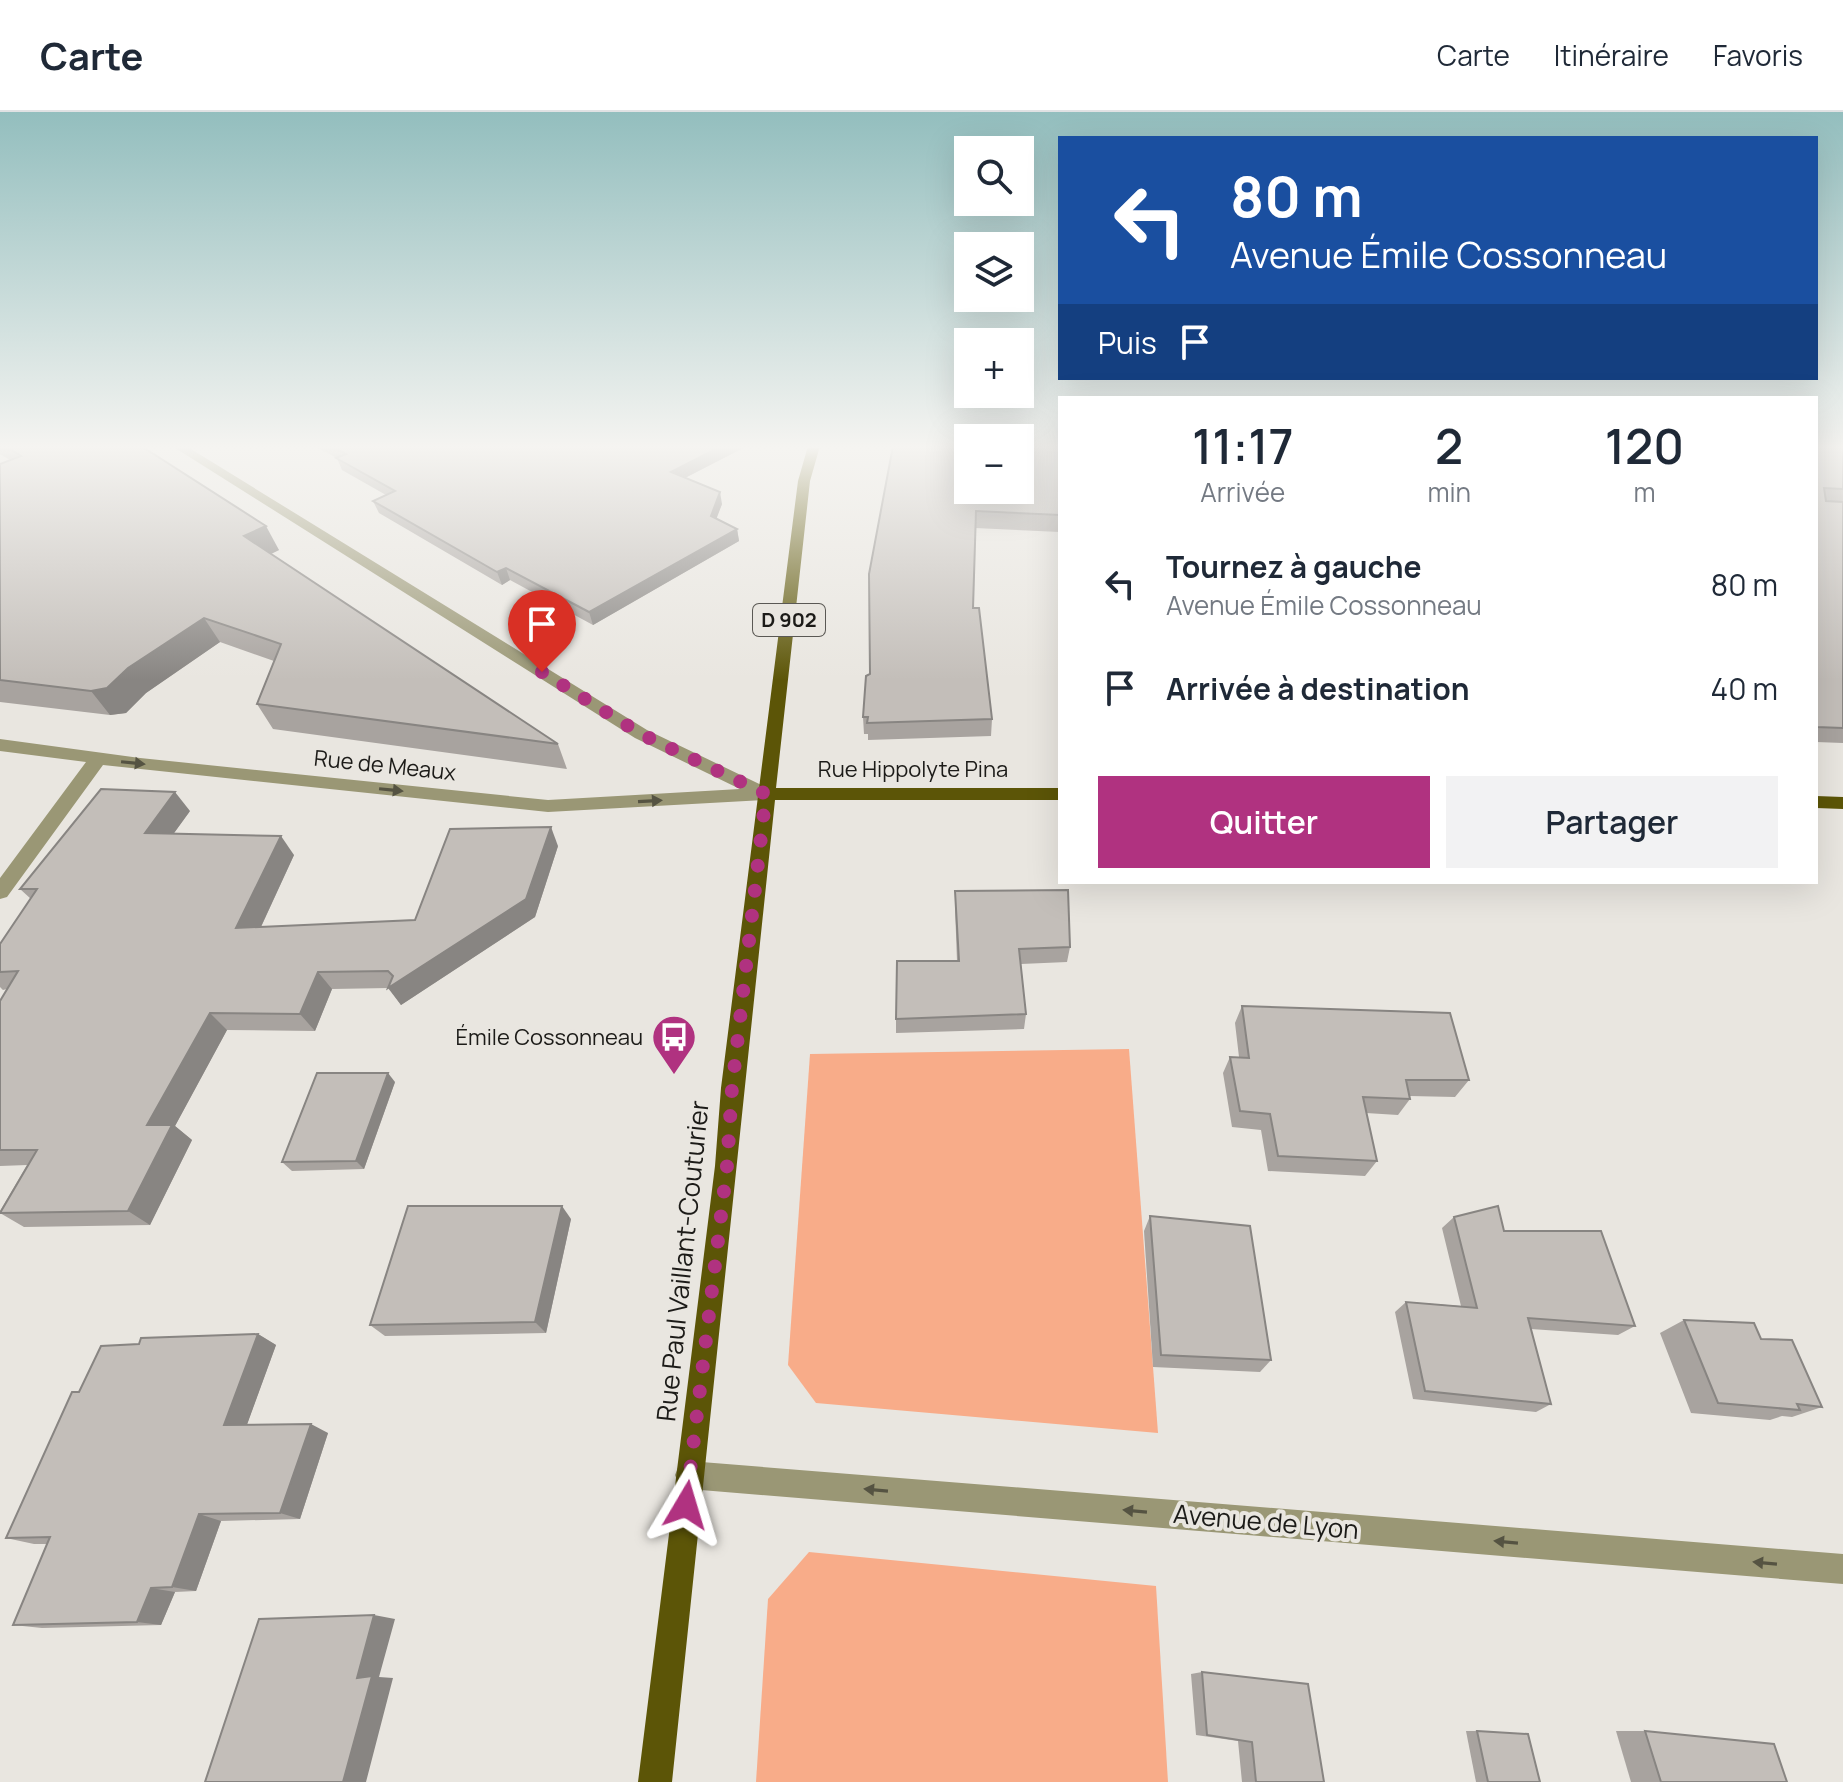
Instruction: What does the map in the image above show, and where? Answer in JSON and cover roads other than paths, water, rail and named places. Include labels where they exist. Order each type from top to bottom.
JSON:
[{"type":"main road","name":"D 902","points":[[766,794],[799,524]]},
{"type":"main road","name":"Rue Hippolyte Pina","points":[[766,794],[1058,794]]},
{"type":"main road","name":"Rue Paul Vaillant-Couturier","points":[[655,1782],[727,1166],[732,1088],[766,794]]},
{"type":"main road","points":[[1818,802],[1843,803]]},
{"type":"street","points":[[303,524],[641,734],[766,794]]},
{"type":"street","name":"Rue de Meaux","points":[[0,745],[98,759],[548,806],[766,794]]},
{"type":"street","points":[[0,892],[98,759]]},
{"type":"street","name":"Avenue de Lyon","points":[[689,1475],[1843,1569]]},
{"type":"place","name":"Émile Cossonneau","points":[[674,1076]]}]
